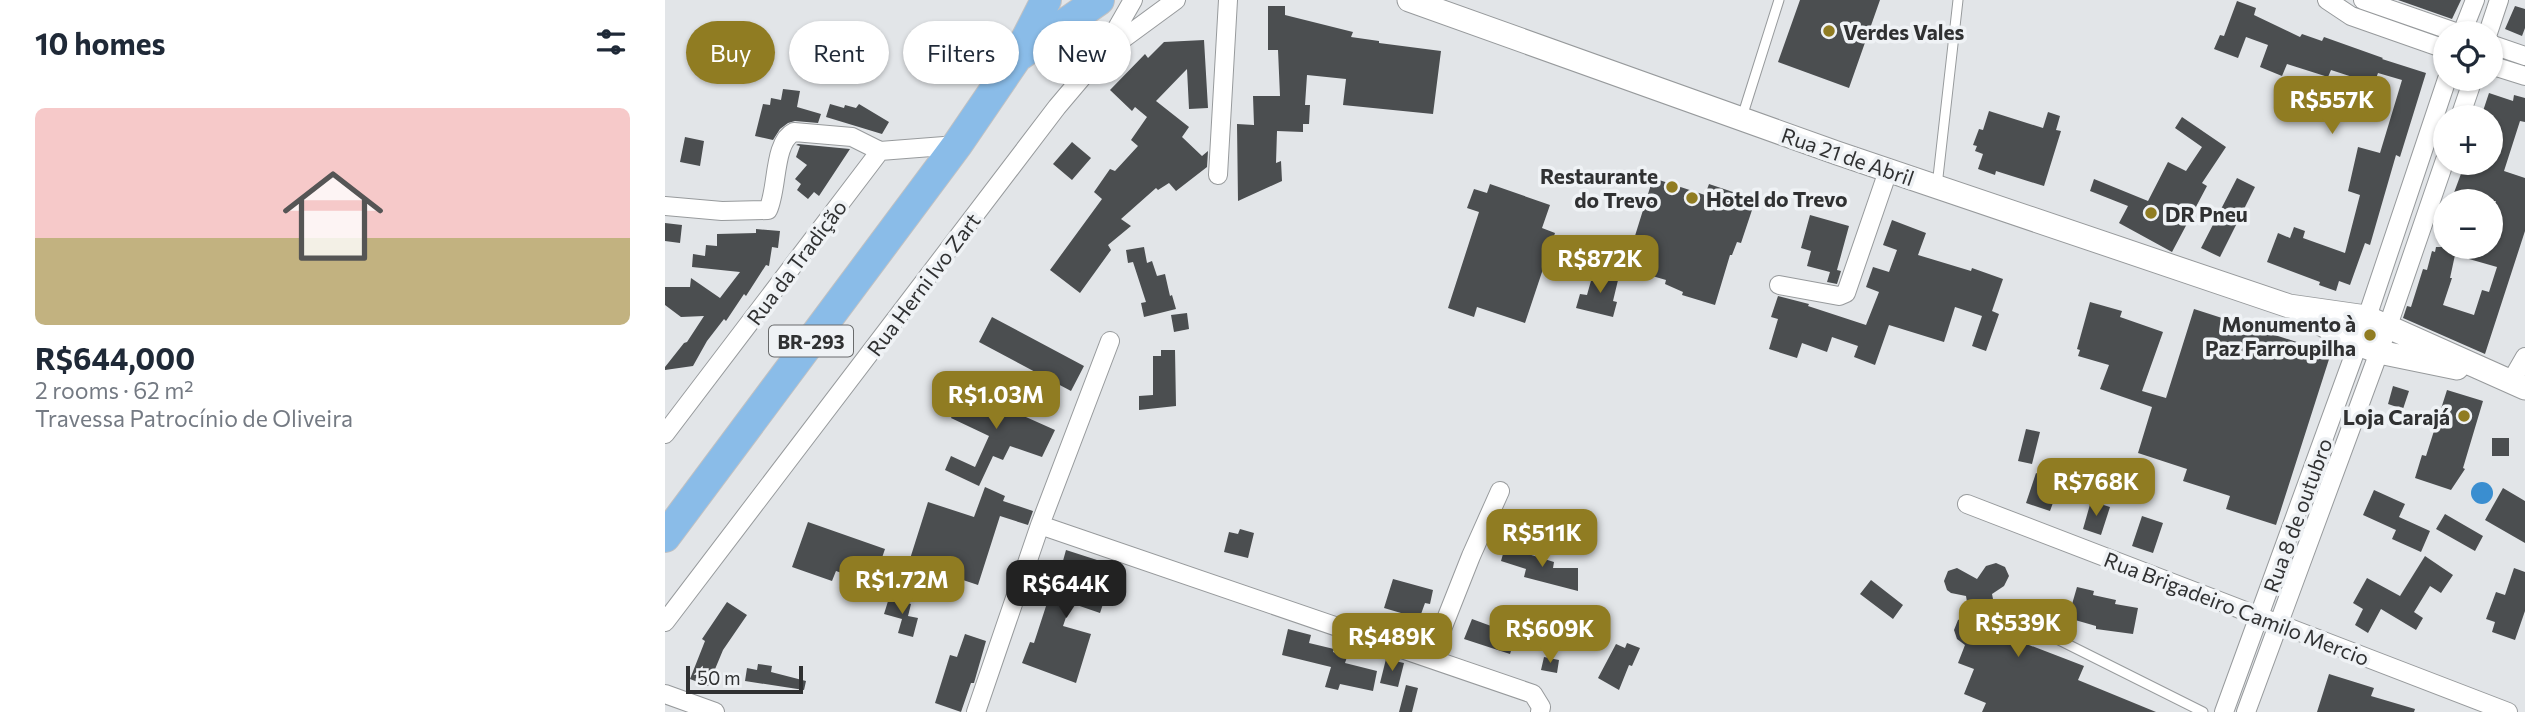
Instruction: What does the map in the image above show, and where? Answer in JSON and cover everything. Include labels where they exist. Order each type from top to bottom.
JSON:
[{"type":"highway","name":"BR-293","points":[[1019,53],[1046,0]]},
{"type":"highway","name":"BR-293","points":[[1019,56],[1099,0]]},
{"type":"highway","name":"BR-293","points":[[665,537],[957,145],[999,84]]},
{"type":"street","points":[[1121,21],[1133,0]]},
{"type":"street","name":"Rua Herni Ivo Zart","points":[[1131,33],[1176,0]]},
{"type":"street","points":[[1218,175],[1228,0]]},
{"type":"street","name":"Rua 21 de Abril","points":[[1409,0],[1888,171],[2288,306],[2369,348],[2510,382]]},
{"type":"street","points":[[2327,0],[2351,16],[2433,45]]},
{"type":"street","points":[[2363,0],[2433,24]]},
{"type":"street","points":[[2465,21],[2475,0]]},
{"type":"street","points":[[2492,21],[2499,0]]},
{"type":"street","points":[[2387,28],[2393,10]]},
{"type":"street","points":[[2503,48],[2525,56]]},
{"type":"street","points":[[2503,69],[2525,76]]},
{"type":"street","name":"Rua Herni Ivo Zart","points":[[665,622],[1076,84]]},
{"type":"street","name":"Rua 8 de outubro","points":[[2246,712],[2280,625],[2369,348],[2366,317],[2443,91]]},
{"type":"street","points":[[665,206],[722,211],[768,210],[782,145],[788,135],[794,132],[852,137],[880,151],[957,145]]},
{"type":"street","name":"Rua da Tradição","points":[[665,434],[880,151]]},
{"type":"street","points":[[1779,285],[1839,296],[1846,293],[1888,171]]},
{"type":"street","points":[[2410,187],[2433,195]]},
{"type":"street","name":"Rua 8 de outubro","points":[[2224,712],[2369,348],[2388,326],[2433,195]]},
{"type":"street","name":"Rua 21 de Abril","points":[[2288,306],[2366,317],[2510,382]]},
{"type":"street","points":[[976,712],[1040,525],[1110,341]]},
{"type":"street","points":[[2510,382],[2525,357]]},
{"type":"street","points":[[1431,657],[1500,491]]},
{"type":"street","name":"Rua Brigadeiro Camilo Mercio","points":[[1967,504],[2508,712]]},
{"type":"street","points":[[1040,525],[1431,657],[1532,694],[1540,710]]},
{"type":"street","points":[[665,694],[715,712]]},
{"type":"lane","points":[[1742,119],[1779,0]]},
{"type":"lane","points":[[1937,187],[1958,0]]},
{"type":"lane","points":[[2029,625],[2203,712]]},
{"type":"water","points":[[2482,482],[2490,485],[2493,493],[2490,501],[2482,504],[2474,501],[2471,493],[2474,485]]},
{"type":"building","name":"Verdes Vales","points":[[1800,0],[1880,0],[1849,88],[1778,62]]},
{"type":"building","points":[[2398,0],[2461,0],[2452,19]]},
{"type":"building","points":[[2237,1],[2256,8],[2254,15],[2300,37],[2302,34],[2322,41],[2324,37],[2426,73],[2400,157],[2396,155],[2370,245],[2365,243],[2350,285],[2339,281],[2336,291],[2267,262],[2278,233],[2290,238],[2294,227],[2305,231],[2303,238],[2345,253],[2360,195],[2348,191],[2358,147],[2380,153],[2402,80],[2378,73],[2374,84],[2331,70],[2328,77],[2287,64],[2282,76],[2260,67],[2268,45],[2246,37],[2238,58],[2214,49],[2220,35],[2224,36]]},
{"type":"building","points":[[1268,6],[1285,6],[1285,15],[1353,32],[1351,37],[1441,51],[1433,114],[1343,105],[1346,79],[1307,75],[1305,105],[1310,105],[1309,124],[1303,124],[1303,132],[1277,131],[1276,163],[1281,161],[1282,181],[1238,201],[1237,124],[1254,125],[1253,96],[1280,96],[1278,50],[1268,50]]},
{"type":"building","points":[[2515,6],[2525,9],[2522,36],[2505,29]]},
{"type":"building","points":[[1204,40],[1208,108],[1189,109],[1187,69],[1156,101],[1189,127],[1182,137],[1202,156],[1208,151],[1207,167],[1176,191],[1169,183],[1158,190],[1156,188],[1121,219],[1131,226],[1108,245],[1111,250],[1080,293],[1050,270],[1102,199],[1094,192],[1110,169],[1115,171],[1138,146],[1131,140],[1147,117],[1135,107],[1132,111],[1110,90],[1116,84],[1131,84],[1131,68],[1145,54],[1148,58],[1164,42]]},
{"type":"building","points":[[783,89],[800,91],[797,107],[821,114],[818,123],[788,123],[773,140],[755,136],[763,104],[770,105],[771,98],[781,100]]},
{"type":"building","points":[[2489,93],[2513,101],[2514,95],[2525,98],[2525,122],[2520,121],[2504,171],[2525,178],[2525,231],[2485,354],[2403,318],[2407,306],[2411,307],[2423,269],[2427,270],[2432,251],[2433,259],[2454,259],[2452,278],[2443,305],[2474,315],[2482,290],[2489,292],[2497,267],[2469,259],[2503,259],[2503,189],[2455,189],[2461,175],[2503,175],[2503,105],[2485,105]]},
{"type":"building","points":[[830,104],[856,108],[859,104],[889,122],[882,134],[826,117]]},
{"type":"building","points":[[1989,111],[2043,128],[2048,112],[2060,116],[2056,130],[2061,131],[2044,186],[1996,171],[1995,175],[1978,169],[1983,154],[1975,151],[1977,146],[1973,145],[1979,129],[1983,130]]},
{"type":"building","points":[[2182,117],[2226,147],[2202,183],[2207,186],[2172,252],[2119,223],[2128,206],[2090,191],[2094,179],[2148,201],[2168,162],[2186,171],[2202,147],[2175,128]]},
{"type":"building","points":[[685,137],[704,141],[700,166],[680,162]]},
{"type":"building","points":[[1072,142],[1091,158],[1072,180],[1053,164]]},
{"type":"building","points":[[796,145],[850,149],[819,196],[814,192],[808,199],[797,190],[801,184],[795,179],[807,165],[796,157],[800,146]]},
{"type":"building","points":[[1653,178],[1705,195],[1709,184],[1751,198],[1747,209],[1752,210],[1741,243],[1737,242],[1730,255],[1715,305],[1682,295],[1683,292],[1665,284],[1666,280],[1625,268]]},
{"type":"building","points":[[2237,178],[2255,187],[2220,257],[2201,248]]},
{"type":"building","points":[[1490,184],[1550,205],[1542,228],[1555,233],[1525,323],[1477,307],[1474,317],[1448,308],[1479,212],[1467,208],[1474,189],[1487,193]]},
{"type":"building","points":[[1810,215],[1849,226],[1837,270],[1841,271],[1837,284],[1827,282],[1830,272],[1807,266],[1811,251],[1801,248]]},
{"type":"building","points":[[1892,220],[1926,233],[1918,255],[1971,271],[1972,268],[2003,279],[1992,311],[1999,314],[1986,351],[1972,346],[1982,316],[1955,307],[1944,342],[1889,325],[1875,365],[1854,357],[1858,346],[1832,337],[1827,352],[1802,343],[1797,358],[1769,349],[1778,319],[1771,317],[1778,296],[1809,304],[1808,306],[1866,325],[1879,292],[1866,287],[1873,267],[1889,272],[1897,250],[1883,245]]},
{"type":"building","points":[[665,223],[682,225],[680,243],[665,241]]},
{"type":"building","points":[[756,229],[780,231],[778,248],[772,247],[769,266],[766,265],[746,296],[744,294],[726,321],[724,319],[707,341],[693,366],[665,370],[704,316],[681,317],[665,305],[665,287],[690,287],[691,278],[720,298],[740,272],[692,267],[693,254],[705,256],[706,245],[717,246],[717,234],[756,233]]},
{"type":"building","points":[[1144,247],[1147,263],[1152,261],[1157,276],[1165,274],[1176,309],[1144,317],[1141,303],[1146,302],[1133,262],[1128,263],[1126,250]]},
{"type":"building","points":[[1594,270],[1619,276],[1613,301],[1617,302],[1613,317],[1576,308],[1580,294],[1587,295]]},
{"type":"building","points":[[2090,302],[2122,311],[2120,317],[2163,332],[2142,391],[2166,398],[2194,309],[2331,353],[2276,525],[2226,509],[2230,496],[2183,481],[2187,469],[2138,453],[2152,407],[2100,389],[2109,365],[2078,356],[2080,350],[2077,349]]},
{"type":"building","points":[[1187,313],[1189,329],[1174,332],[1171,315]]},
{"type":"building","points":[[992,317],[1084,366],[1071,391],[979,342]]},
{"type":"building","points":[[1161,350],[1175,350],[1176,406],[1139,410],[1139,396],[1153,395],[1153,356],[1161,356]]},
{"type":"building","points":[[967,383],[1019,408],[1017,413],[1055,430],[1042,457],[1010,446],[1003,460],[993,456],[979,486],[945,470],[951,456],[975,467],[989,436],[951,418]]},
{"type":"building","points":[[2393,386],[2409,391],[2403,409],[2388,404]]},
{"type":"building","name":"Loja Carajá","points":[[2447,390],[2483,401],[2463,468],[2465,469],[2451,490],[2415,478],[2422,455],[2426,456]]},
{"type":"building","points":[[2026,429],[2040,432],[2032,464],[2018,461]]},
{"type":"building","points":[[2492,438],[2509,438],[2509,456],[2492,456]]},
{"type":"building","points":[[2100,461],[2116,469],[2104,492],[2088,484]]},
{"type":"building","points":[[2036,473],[2051,479],[2049,485],[2058,489],[2050,511],[2026,503]]},
{"type":"building","points":[[985,487],[1005,496],[1003,501],[1033,511],[1028,525],[1000,516],[978,585],[909,562],[928,502],[974,517]]},
{"type":"building","points":[[2503,488],[2525,501],[2525,543],[2485,520]]},
{"type":"building","points":[[2374,490],[2405,504],[2399,517],[2430,531],[2421,552],[2392,539],[2396,530],[2363,515]]},
{"type":"building","points":[[2091,501],[2110,507],[2101,535],[2083,529]]},
{"type":"building","points":[[2445,514],[2483,536],[2475,551],[2436,529]]},
{"type":"building","points":[[2142,516],[2163,523],[2153,553],[2132,546]]},
{"type":"building","points":[[808,522],[885,549],[873,584],[836,571],[832,581],[792,567]]},
{"type":"building","points":[[1240,529],[1254,533],[1248,558],[1224,552],[1229,532],[1238,534]]},
{"type":"building","points":[[1505,547],[1554,562],[1553,568],[1578,568],[1578,591],[1524,577],[1526,569],[1501,561]]},
{"type":"building","points":[[1066,550],[1097,560],[1091,583],[1108,589],[1100,613],[1071,603],[1063,626],[1091,634],[1076,683],[1022,663],[1030,642],[1034,643],[1047,603],[1051,604]]},
{"type":"building","points":[[2425,556],[2453,575],[2441,593],[2430,586],[2414,612],[2423,618],[2416,630],[2381,609],[2368,633],[2355,625],[2363,609],[2353,603],[2367,578],[2400,596]]},
{"type":"building","points":[[1996,563],[2005,567],[2009,576],[2004,586],[1992,594],[1995,609],[2023,621],[2016,640],[2084,666],[2078,680],[2156,712],[1982,712],[1986,703],[1964,694],[1974,669],[1958,663],[1965,645],[1957,639],[1954,630],[1958,620],[1969,614],[1966,596],[1951,593],[1944,581],[1948,571],[1957,568],[1977,579],[1986,566]]},
{"type":"building","points":[[2514,568],[2525,572],[2525,611],[2515,640],[2492,632],[2495,622],[2486,619],[2496,592],[2505,595]]},
{"type":"building","points":[[1393,579],[1433,590],[1430,604],[1425,603],[1416,628],[1398,621],[1401,613],[1384,608]]},
{"type":"building","points":[[1871,580],[1903,605],[1893,619],[1860,594]]},
{"type":"building","points":[[2077,587],[2094,591],[2093,595],[2116,600],[2115,604],[2138,608],[2133,634],[2096,629],[2096,626],[2068,618]]},
{"type":"building","points":[[889,598],[911,604],[908,616],[918,618],[913,637],[898,633],[902,619],[884,614]]},
{"type":"building","points":[[727,602],[747,615],[723,650],[708,686],[690,679],[705,641],[702,639]]},
{"type":"building","points":[[1472,619],[1502,630],[1504,621],[1519,626],[1510,654],[1464,639]]},
{"type":"building","points":[[1288,629],[1311,635],[1309,643],[1334,649],[1333,652],[1347,657],[1345,663],[1377,671],[1373,691],[1340,684],[1338,690],[1325,687],[1331,667],[1282,655]]},
{"type":"building","points":[[965,634],[986,641],[974,683],[971,683],[961,712],[935,703],[950,655],[957,657]]},
{"type":"building","points":[[1627,643],[1640,648],[1632,666],[1629,665],[1619,690],[1598,678],[1616,644],[1625,648]]},
{"type":"building","points":[[1544,657],[1559,660],[1557,673],[1541,670]]},
{"type":"building","points":[[1386,659],[1404,663],[1398,687],[1380,683]]},
{"type":"building","points":[[758,664],[772,666],[771,672],[806,681],[804,690],[745,681],[747,668],[757,670]]},
{"type":"building","points":[[2329,674],[2374,688],[2371,696],[2415,709],[2414,712],[2317,712]]},
{"type":"building","points":[[1406,685],[1418,688],[1412,712],[1399,712]]},
{"type":"place","name":"Verdes Vales","points":[[1829,31]]},
{"type":"place","name":"Restaurante do Trevo","points":[[1672,187]]},
{"type":"place","name":"Hotel do Trevo","points":[[1692,198]]},
{"type":"place","name":"DR Pneu","points":[[2151,213]]},
{"type":"place","name":"Monumento à Paz Farroupilha","points":[[2370,335]]},
{"type":"place","name":"Loja Carajá","points":[[2464,416]]}]
